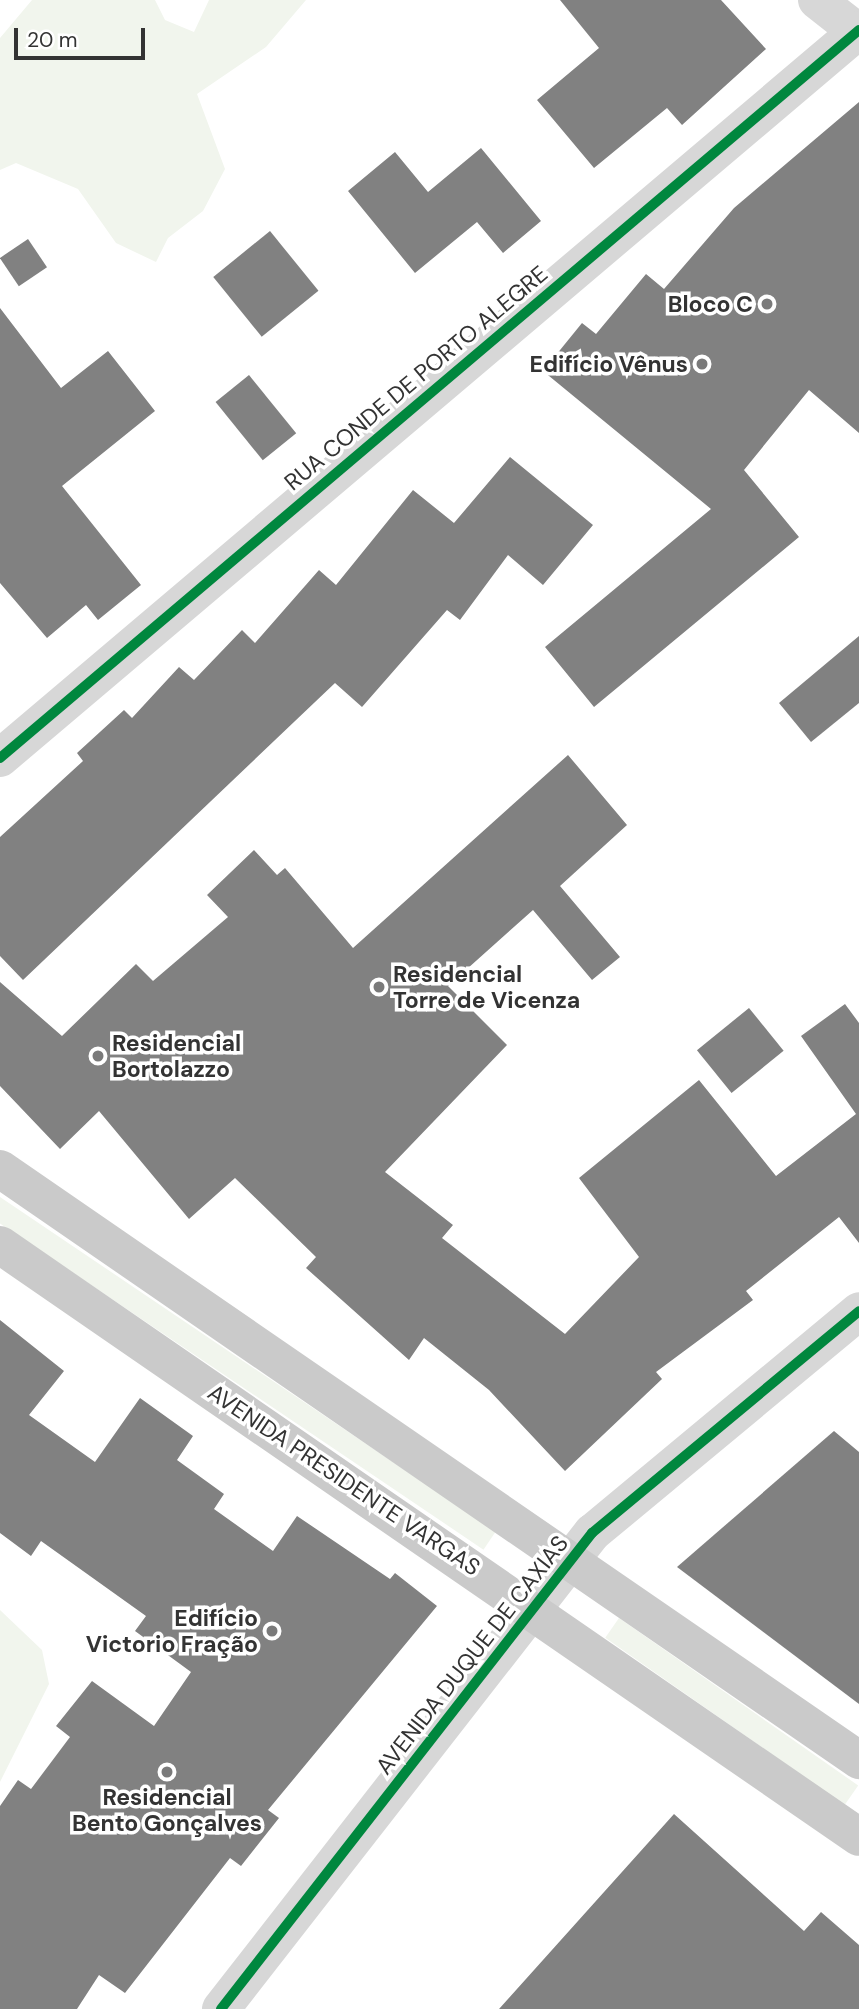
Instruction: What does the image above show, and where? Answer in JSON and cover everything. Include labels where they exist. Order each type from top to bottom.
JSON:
[{"type":"main road","points":[[0,1169],[859,1760]]},
{"type":"main road","name":"AVENIDA PRESIDENTE VARGAS","points":[[0,1245],[859,1837]]},
{"type":"street","points":[[817,0],[858,32]]},
{"type":"street","name":"RUA CONDE DE PORTO ALEGRE","points":[[0,758],[858,32]]},
{"type":"street","name":"AVENIDA DUQUE DE CAXIAS","points":[[221,2009],[321,1889],[529,1608],[592,1533],[859,1311]]},
{"type":"shaded area","points":[[32,0],[155,0],[165,20],[194,32],[209,0],[306,0],[266,47],[197,94],[225,169],[203,211],[168,238],[156,262],[116,243],[78,189],[16,163],[0,170],[0,38]]},
{"type":"shaded area","points":[[0,1197],[496,1531],[483,1550],[0,1224]]},
{"type":"shaded area","points":[[0,1610],[42,1650],[49,1684],[0,1782]]},
{"type":"shaded area","points":[[619,1618],[858,1785],[844,1805],[605,1638]]},
{"type":"building","points":[[560,0],[721,0],[766,49],[682,125],[667,108],[594,168],[537,100],[599,48]]},
{"type":"building","points":[[859,102],[859,433],[809,390],[744,470],[799,537],[594,707],[545,647],[711,509],[543,371],[582,323],[596,334],[646,274],[664,289],[734,208]]},
{"type":"building","points":[[481,148],[541,221],[503,253],[477,222],[415,273],[348,191],[395,152],[428,192]]},
{"type":"building","points":[[270,231],[318,291],[262,337],[213,277]]},
{"type":"building","points":[[28,239],[47,267],[19,286],[0,258]]},
{"type":"building","points":[[0,308],[61,388],[108,351],[155,411],[62,486],[141,585],[98,620],[86,605],[47,638],[0,583]]},
{"type":"building","points":[[249,375],[296,433],[263,460],[216,402]]},
{"type":"building","points":[[510,457],[593,525],[543,585],[508,555],[460,620],[447,610],[362,707],[335,683],[23,980],[0,956],[0,837],[83,761],[77,753],[124,710],[132,718],[179,667],[194,680],[242,630],[255,643],[319,570],[336,585],[413,490],[454,523]]},
{"type":"building","points":[[859,636],[859,703],[811,742],[779,703]]},
{"type":"building","points":[[568,755],[627,825],[560,886],[620,957],[592,980],[533,910],[448,986],[507,1045],[385,1172],[453,1225],[442,1238],[565,1334],[639,1257],[579,1178],[699,1080],[776,1176],[856,1114],[801,1036],[845,1004],[859,1023],[859,1243],[839,1217],[746,1291],[753,1300],[656,1372],[662,1379],[565,1471],[489,1390],[424,1338],[409,1360],[306,1268],[316,1257],[235,1178],[189,1219],[99,1111],[60,1149],[0,1086],[0,982],[62,1036],[136,964],[153,981],[228,917],[207,895],[254,850],[277,875],[285,868],[353,948]]},
{"type":"building","points":[[749,1008],[784,1051],[732,1093],[697,1050]]},
{"type":"building","points":[[0,1320],[64,1371],[29,1415],[95,1462],[140,1398],[193,1436],[177,1460],[224,1494],[214,1509],[273,1551],[297,1516],[390,1579],[395,1573],[437,1606],[268,1810],[279,1818],[241,1866],[230,1858],[125,1993],[99,1975],[77,2009],[0,2009],[0,1806],[18,1780],[31,1789],[70,1737],[56,1726],[92,1681],[154,1726],[191,1672],[135,1631],[146,1616],[41,1541],[31,1556],[0,1533]]},
{"type":"building","points":[[834,1431],[859,1452],[859,1704],[677,1567]]},
{"type":"building","points":[[674,1814],[804,1931],[821,1912],[859,1945],[859,2009],[499,2009]]},
{"type":"cycle path","points":[[0,758],[859,30]]},
{"type":"cycle path","points":[[221,2009],[592,1533],[859,1311]]},
{"type":"place","name":"Bloco C","points":[[767,304]]},
{"type":"place","name":"Edifício Vênus","points":[[702,364]]},
{"type":"place","name":"Residencial Torre de Vicenza","points":[[379,987]]},
{"type":"place","name":"Residencial Bortolazzo","points":[[98,1056]]},
{"type":"place","name":"Edifício Victorio Fração","points":[[272,1631]]},
{"type":"place","name":"Residencial Bento Gonçalves","points":[[167,1772]]}]
